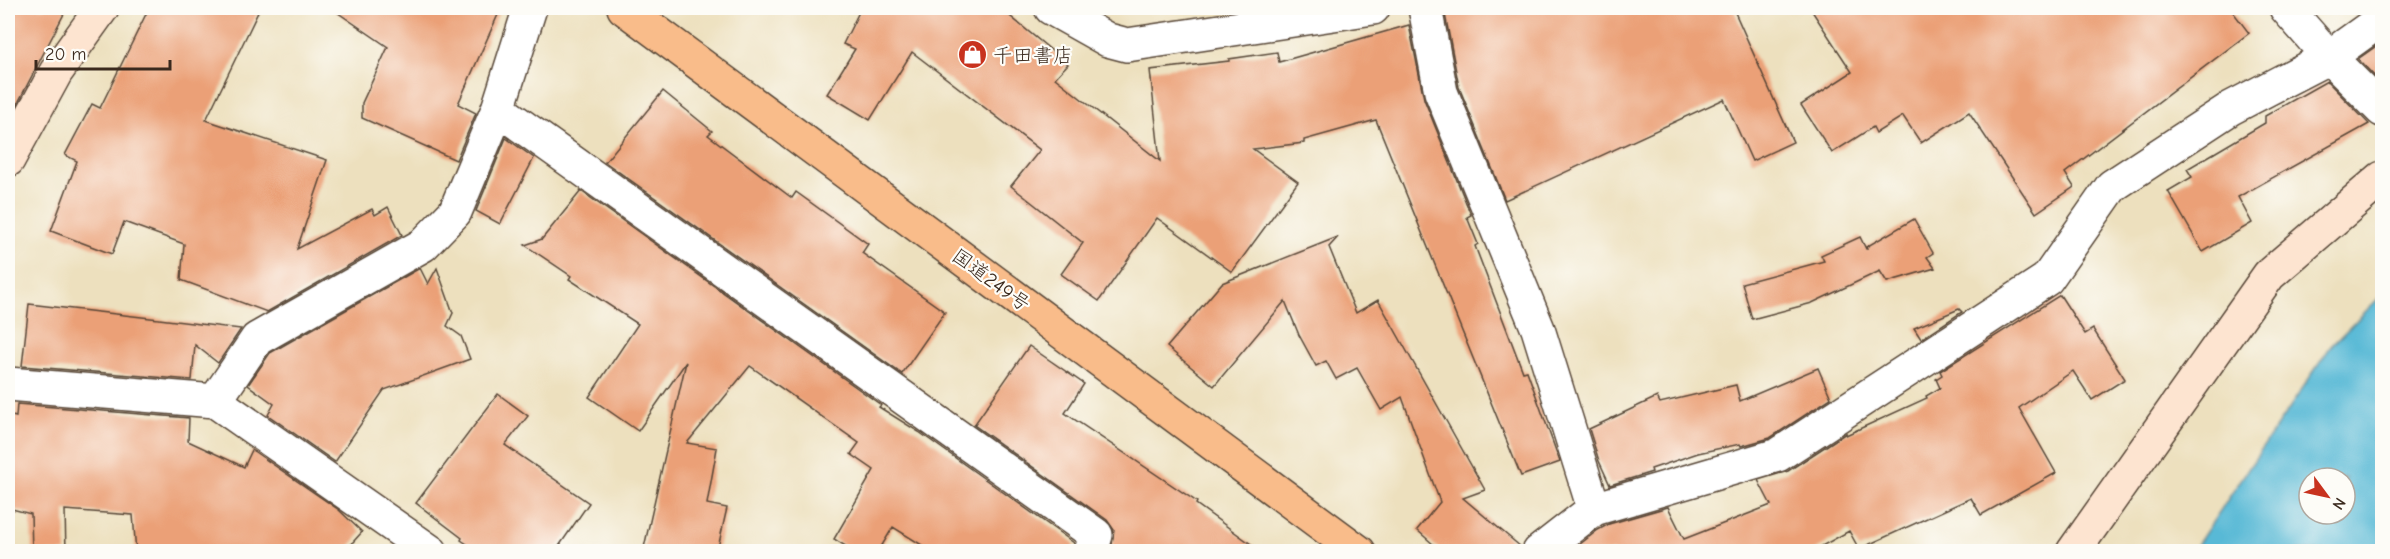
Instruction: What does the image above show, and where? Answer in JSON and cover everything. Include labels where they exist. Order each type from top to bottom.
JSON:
[{"type":"highway","name":"国道249号","points":[[624,8],[1359,552]]},
{"type":"street","points":[[8,160],[56,72],[102,8]]},
{"type":"street","points":[[215,401],[257,339],[423,245],[455,212],[498,108],[530,8]]},
{"type":"street","points":[[1052,8],[1108,40],[1127,45],[1373,8]]},
{"type":"street","points":[[1425,8],[1441,92],[1538,329],[1594,509]]},
{"type":"street","points":[[2286,8],[2329,57],[2382,110]]},
{"type":"street","points":[[1539,552],[1594,509],[1778,455],[2047,279],[2112,186],[2231,108],[2329,57],[2382,19]]},
{"type":"street","points":[[498,108],[1096,535],[1090,552]]},
{"type":"street","points":[[2073,552],[2269,275],[2382,178]]},
{"type":"street","points":[[8,384],[215,401],[431,552]]},
{"type":"water","points":[[2382,295],[2382,551],[2193,551],[2331,346]]},
{"type":"building","points":[[8,8],[67,8],[8,122]]},
{"type":"building","points":[[149,8],[260,8],[206,120],[327,160],[297,249],[372,209],[375,215],[388,207],[402,235],[267,312],[181,280],[184,244],[124,222],[112,254],[51,231],[77,161],[65,155],[92,104],[100,108]]},
{"type":"building","points":[[331,8],[501,8],[458,104],[476,113],[456,160],[362,118],[362,103],[388,47]]},
{"type":"building","points":[[861,8],[1000,8],[1068,64],[1055,78],[1160,161],[1150,70],[1229,61],[1229,59],[1277,52],[1279,62],[1409,25],[1424,99],[1471,215],[1467,217],[1478,244],[1475,246],[1523,372],[1527,371],[1560,462],[1521,476],[1376,120],[1304,140],[1304,143],[1253,149],[1298,182],[1232,272],[1157,218],[1099,301],[1061,274],[1083,243],[1011,186],[1040,150],[912,52],[870,120],[827,94],[855,49],[843,44]]},
{"type":"building","points":[[1474,8],[1733,8],[1793,142],[1752,161],[1724,99],[1505,200],[1459,87],[1445,14]]},
{"type":"building","points":[[1810,8],[2230,8],[2249,33],[2065,173],[2074,187],[2036,213],[1969,112],[1921,143],[1903,116],[1876,133],[1873,127],[1832,153],[1801,105],[1852,72]]},
{"type":"building","points":[[2382,42],[2382,84],[2358,59]]},
{"type":"building","points":[[2327,81],[2369,124],[2238,197],[2252,223],[2203,252],[2168,191],[2192,177],[2187,169],[2265,123],[2265,116]]},
{"type":"building","points":[[663,91],[712,131],[708,135],[792,198],[796,192],[868,244],[862,253],[945,312],[902,374],[605,162]]},
{"type":"building","points":[[506,138],[534,158],[500,224],[476,211]]},
{"type":"building","points":[[581,191],[881,405],[879,407],[919,432],[1074,543],[1073,552],[933,552],[893,527],[878,552],[855,552],[834,539],[874,470],[851,454],[859,443],[750,366],[687,443],[717,448],[707,504],[727,508],[717,552],[643,552],[686,362],[638,431],[589,397],[638,324],[569,279],[571,276],[525,245],[542,239]]},
{"type":"building","points":[[1914,219],[1933,253],[1927,257],[1935,268],[1887,282],[1880,271],[1812,303],[1752,319],[1742,283],[1824,261],[1821,255],[1860,237],[1867,249],[1866,247]]},
{"type":"building","points":[[1338,237],[1329,247],[1356,313],[1378,300],[1485,490],[1463,498],[1521,547],[1521,552],[1442,552],[1417,530],[1440,502],[1402,397],[1381,410],[1357,368],[1336,379],[1326,361],[1316,366],[1299,335],[1285,301],[1214,386],[1167,347],[1222,283]]},
{"type":"building","points":[[420,268],[428,284],[437,268],[453,313],[447,326],[461,336],[470,359],[384,390],[335,462],[268,415],[274,404],[248,385],[270,353]]},
{"type":"building","points":[[2060,295],[2085,334],[2093,329],[2125,379],[2092,400],[2073,371],[2019,408],[2056,473],[1981,515],[1971,498],[1859,549],[1849,531],[1811,552],[1570,552],[1609,524],[1668,507],[1684,539],[1771,505],[1758,480],[1788,471],[1846,433],[1846,435],[1927,398],[1926,396],[1940,388],[1936,379],[1942,375],[1940,371]]},
{"type":"building","points":[[29,304],[241,329],[218,363],[195,345],[192,380],[22,366]]},
{"type":"building","points":[[1959,309],[1962,312],[1921,339],[1914,328]]},
{"type":"building","points":[[1029,346],[1084,384],[1065,413],[1197,502],[1196,504],[1262,552],[1111,552],[1114,530],[1107,520],[974,425]]},
{"type":"building","points":[[1818,368],[1831,398],[1770,438],[1741,446],[1740,444],[1698,453],[1651,469],[1652,472],[1610,485],[1599,461],[1589,429],[1657,397],[1660,403],[1736,385],[1740,401]]},
{"type":"building","points":[[498,394],[528,416],[505,445],[589,503],[555,552],[479,552],[416,503]]},
{"type":"building","points":[[17,404],[189,418],[188,441],[244,467],[252,450],[339,510],[362,532],[344,552],[136,552],[133,515],[65,510],[66,552],[32,552],[31,514],[8,508],[8,415],[16,417]]},
{"type":"place","name":"千田書店","points":[[972,55]]}]
